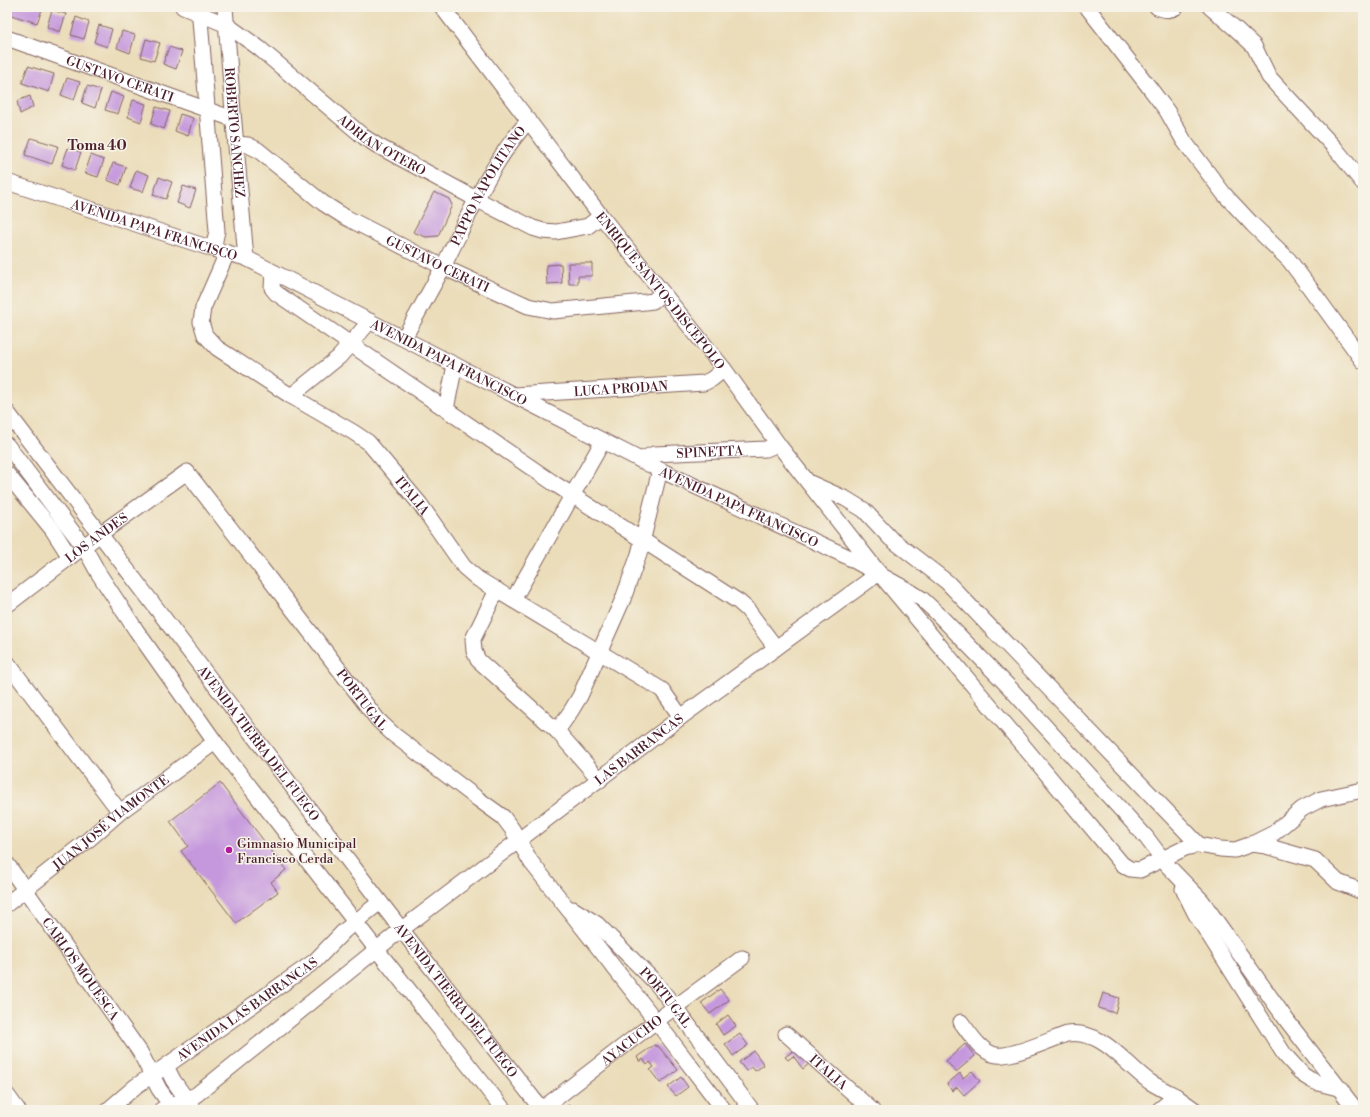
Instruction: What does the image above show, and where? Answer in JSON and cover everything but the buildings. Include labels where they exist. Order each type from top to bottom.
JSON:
[{"type":"street","name":"ADRIAN OTERO","points":[[183,7],[199,10],[227,25],[259,48],[364,137],[378,146],[532,228],[556,232],[588,226],[601,216]]},
{"type":"street","name":"ROBERTO SANCHEZ","points":[[225,7],[233,119],[246,258]]},
{"type":"street","name":"ENRIQUE SANTOS DISCEPOLO","points":[[442,7],[601,216],[724,369],[778,444],[879,573],[1122,864],[1130,869],[1140,870],[1185,848],[1199,845]]},
{"type":"street","points":[[1087,7],[1154,93],[1167,111],[1184,141],[1224,194],[1288,260],[1363,361]]},
{"type":"street","points":[[1157,7],[1163,10],[1171,10],[1176,7]]},
{"type":"street","points":[[1210,7],[1254,46],[1269,77],[1335,148],[1363,183]]},
{"type":"street","name":"ROBERTO SANCHEZ","points":[[199,10],[217,231],[220,251]]},
{"type":"street","name":"GUSTAVO CERATI","points":[[7,38],[233,119]]},
{"type":"street","name":"PAPPO NAPOLITANO","points":[[404,338],[443,267],[476,199],[514,137],[529,120]]},
{"type":"street","name":"GUSTAVO CERATI","points":[[236,144],[248,145],[258,150],[323,204],[345,217],[443,267],[528,306],[553,311],[653,301],[662,293]]},
{"type":"street","name":"AVENIDA PAPA FRANCISCO","points":[[7,182],[220,251],[246,258],[640,460],[846,556],[911,592],[937,613],[1010,688],[1146,837],[1163,860],[1202,901],[1288,1022],[1342,1089],[1356,1110]]},
{"type":"street","name":"ITALIA","points":[[220,251],[203,308],[201,322],[204,335],[217,348],[291,396],[368,442],[420,504],[464,567],[478,579],[662,690],[681,717]]},
{"type":"street","points":[[273,272],[272,288],[276,293],[572,495],[739,602],[748,609],[776,648]]},
{"type":"street","points":[[291,396],[339,357],[370,321]]},
{"type":"street","points":[[446,409],[455,365]]},
{"type":"street","name":"LUCA PRODAN","points":[[513,395],[704,383],[712,379],[724,369]]},
{"type":"street","name":"AVENIDA TIERRA DEL FUEGO","points":[[7,412],[380,902],[542,1110]]},
{"type":"street","points":[[513,600],[603,441]]},
{"type":"street","name":"SPINETTA","points":[[640,460],[654,454],[766,449],[778,444]]},
{"type":"street","points":[[7,446],[84,547],[99,574],[132,624],[215,742],[504,1110]]},
{"type":"street","points":[[557,731],[572,711],[580,696],[622,599],[643,541],[660,470]]},
{"type":"street","name":"LOS ANDES","points":[[7,605],[100,534],[187,472]]},
{"type":"street","name":"PORTUGAL","points":[[187,472],[378,720],[394,734],[503,817],[531,862],[724,1110]]},
{"type":"street","points":[[7,474],[52,529],[70,557]]},
{"type":"street","points":[[808,482],[846,499],[864,510],[890,538],[947,582],[1199,845],[1220,850],[1235,850],[1252,844],[1274,833],[1302,809],[1321,799],[1363,790]]},
{"type":"street","name":"LAS BARRANCAS","points":[[402,929],[681,717],[879,573]]},
{"type":"street","points":[[497,590],[473,640],[474,651],[478,660],[557,731],[600,780]]},
{"type":"street","points":[[7,662],[120,812]]},
{"type":"street","name":"JUAN JOSÉ VIAMONTE","points":[[7,904],[88,840],[120,812],[215,742]]},
{"type":"street","points":[[1252,844],[1266,846],[1315,860],[1338,882],[1363,892]]},
{"type":"street","name":"CARLOS MOUESCA","points":[[7,864],[140,1052],[168,1108]]},
{"type":"street","points":[[1176,874],[1195,913],[1284,1054],[1303,1075],[1310,1080],[1342,1089]]},
{"type":"street","name":"AVENIDA LAS BARRANCAS","points":[[108,1110],[136,1086],[315,960],[355,921],[380,902]]},
{"type":"street","name":"PORTUGAL","points":[[562,902],[597,924],[656,983],[752,1110]]},
{"type":"street","points":[[190,1105],[196,1095],[402,929]]},
{"type":"street","name":"AYACUCHO","points":[[542,1110],[656,1021],[742,958]]},
{"type":"street","points":[[961,1022],[974,1039],[986,1050],[997,1055],[1009,1054],[1067,1034],[1075,1033],[1090,1035],[1102,1041],[1150,1082],[1176,1096],[1195,1110]]},
{"type":"street","name":"ITALIA","points":[[786,1034],[872,1110]]},
{"type":"street","points":[[166,1066],[172,1080],[190,1105]]},
{"type":"street","points":[[7,1095],[18,1110]]},
{"type":"street","points":[[1159,1110],[1176,1096]]},
{"type":"street","points":[[168,1108],[190,1105]]},
{"type":"place","name":"Gimnasio Municipal Francisco Cerda","points":[[229,850]]},
{"type":"district","name":"Toma 40","points":[[97,145]]}]
